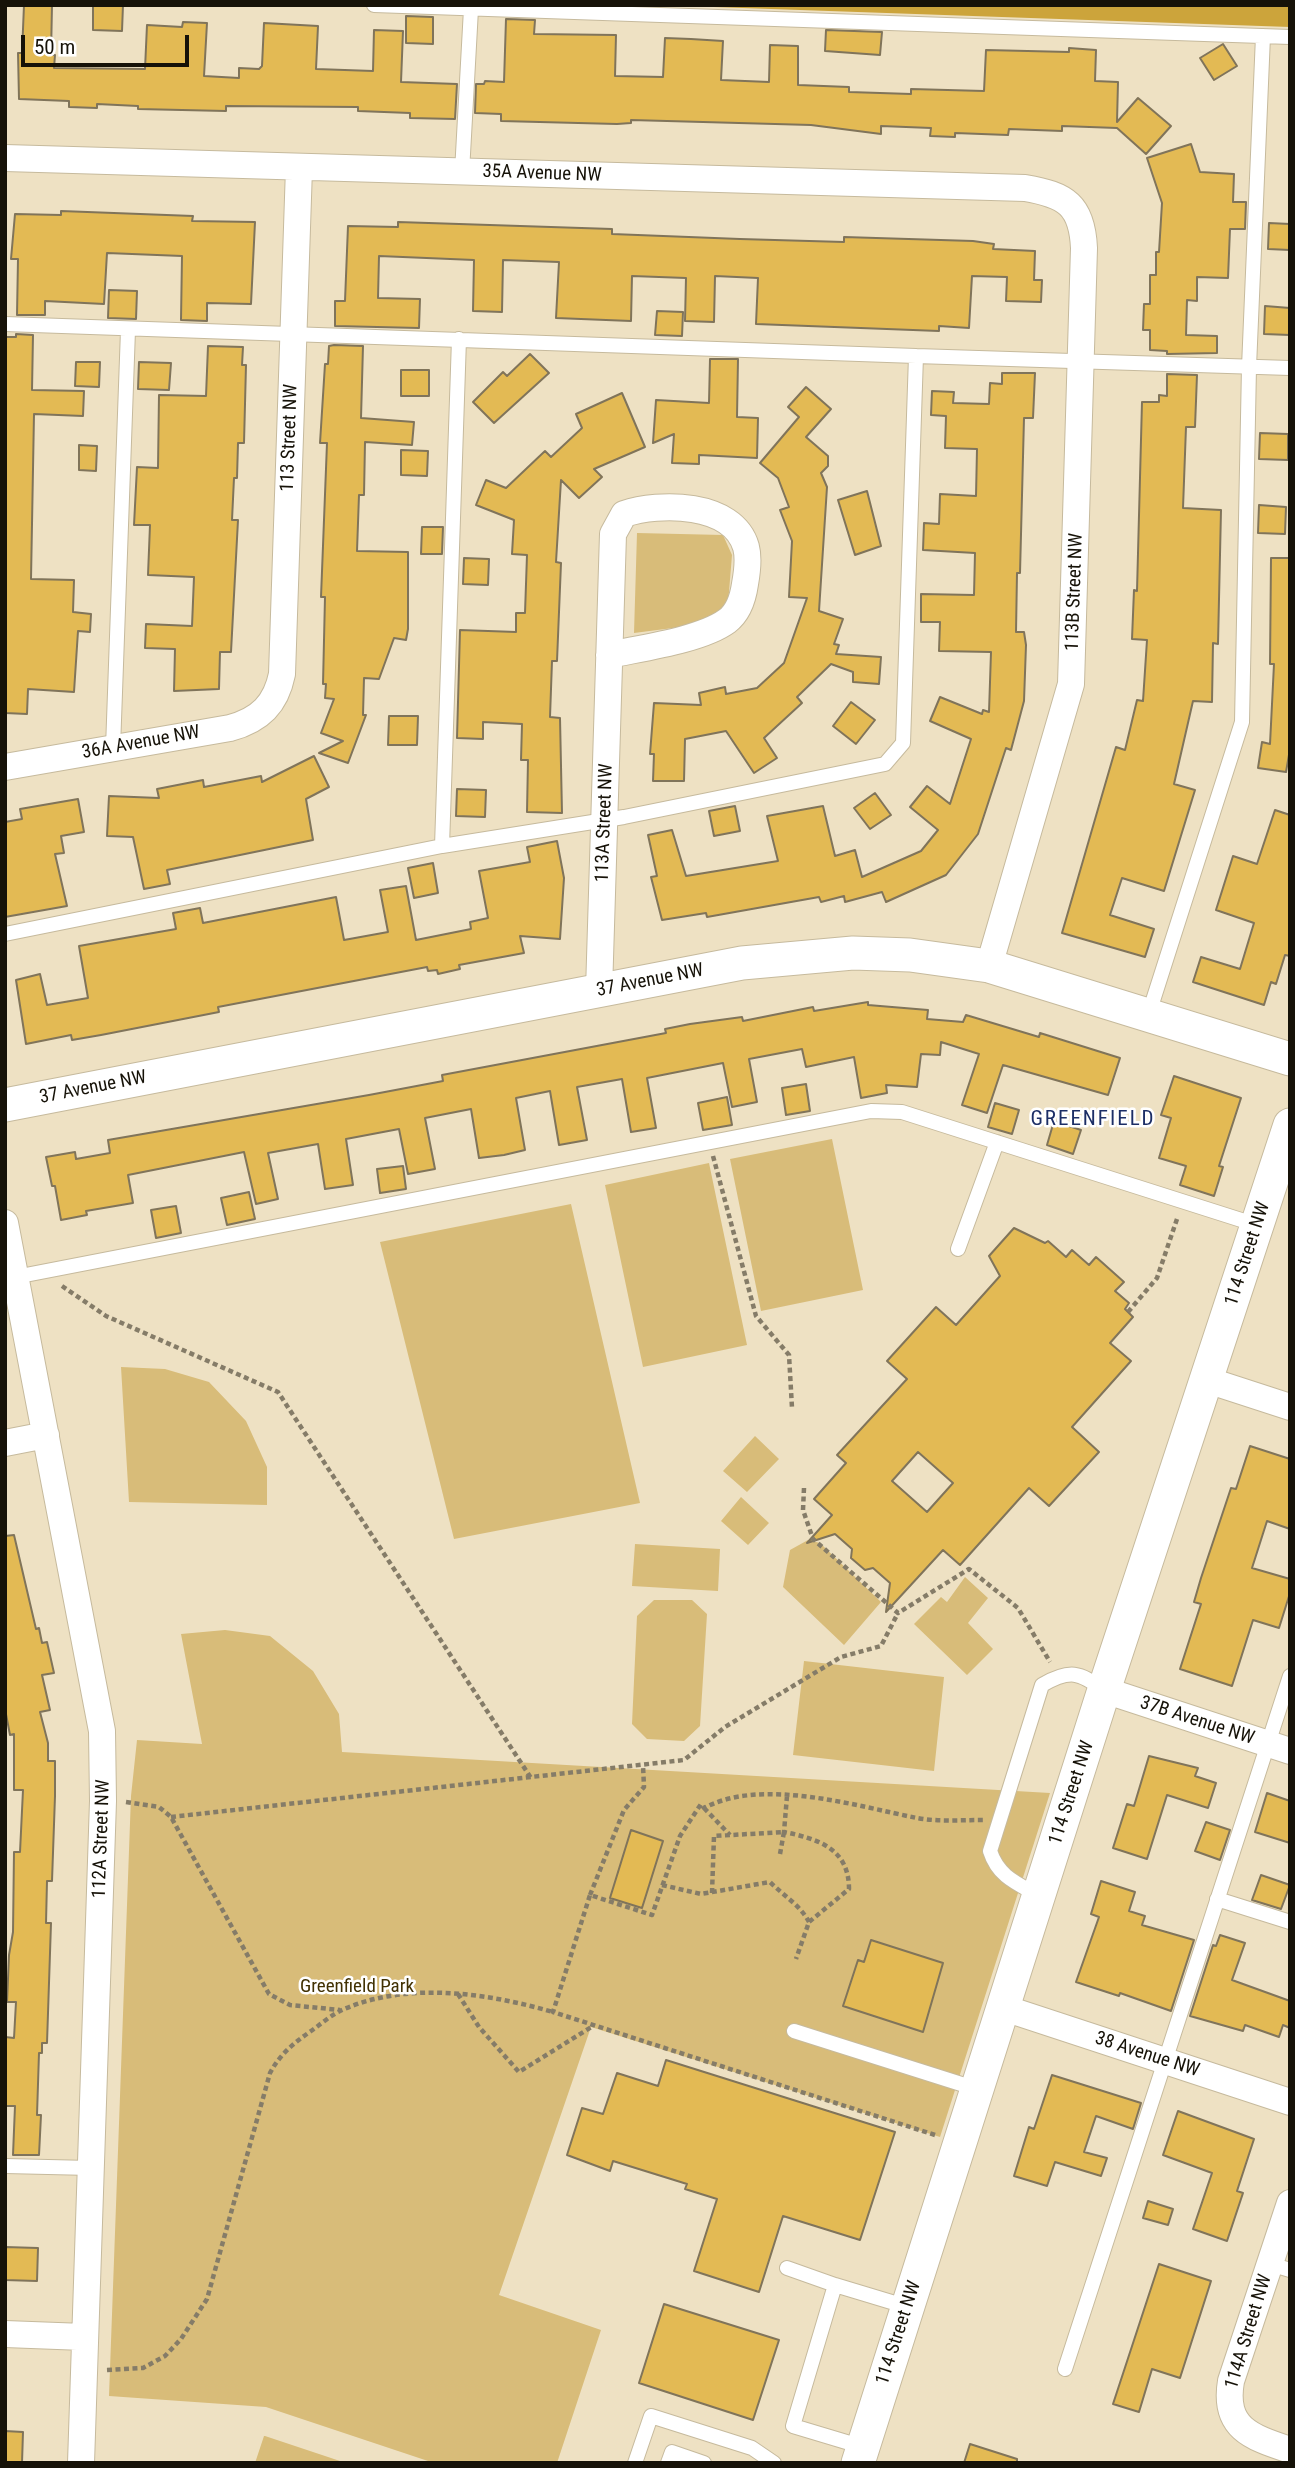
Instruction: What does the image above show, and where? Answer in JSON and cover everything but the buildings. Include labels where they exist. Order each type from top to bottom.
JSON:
[{"type":"street","name":"35A Avenue NW","points":[[5,158],[1025,188],[1061,197],[1074,208]]},
{"type":"street","name":"113 Street NW","points":[[270,705],[282,674],[299,168]]},
{"type":"street","name":"113B Street NW","points":[[989,966],[1071,684],[1084,248],[1083,230],[1074,208]]},
{"type":"street","name":"113A Street NW","points":[[599,991],[606,820],[609,655],[613,534],[624,514],[643,507],[672,506],[708,513],[739,532],[747,548],[747,572],[742,602],[727,621],[669,642],[609,655]]},
{"type":"street","name":"36A Avenue NW","points":[[5,767],[240,725],[270,705]]},
{"type":"street","name":"37 Avenue NW","points":[[5,1105],[742,963],[853,953],[910,955],[989,966],[1149,1013],[1290,1059]]},
{"type":"street","name":"114 Street NW","points":[[860,2455],[1104,1690],[1290,1125]]},
{"type":"street","name":"112A Street NW","points":[[5,1223],[11,1278],[46,1435],[102,1731],[103,1801],[81,2463]]},
{"type":"street","points":[[1207,1380],[1290,1406]]},
{"type":"street","points":[[5,1443],[46,1435]]},
{"type":"street","name":"37B Avenue NW","points":[[1104,1690],[1279,1748]]},
{"type":"street","name":"38 Avenue NW","points":[[1004,2008],[1290,2102]]},
{"type":"street","name":"114A Street NW","points":[[1290,2203],[1280,2267],[1231,2381],[1229,2400],[1235,2421],[1250,2434],[1290,2449]]},
{"type":"street","points":[[5,2334],[84,2337]]},
{"type":"lane","points":[[374,5],[1290,37]]},
{"type":"lane","points":[[462,172],[471,9]]},
{"type":"lane","points":[[1149,1013],[1242,722],[1249,367],[1263,36]]},
{"type":"lane","points":[[5,324],[1290,368]]},
{"type":"lane","points":[[113,748],[128,330]]},
{"type":"lane","points":[[442,846],[458,339]]},
{"type":"lane","points":[[5,934],[442,846],[606,820],[886,764],[903,743],[916,356]]},
{"type":"lane","points":[[11,1278],[857,1113],[886,1111],[901,1112],[1257,1225]]},
{"type":"lane","points":[[958,1249],[997,1142]]},
{"type":"lane","points":[[1040,1895],[1003,1875],[994,1864],[990,1850],[1042,1685],[1062,1673],[1085,1676],[1104,1690]]},
{"type":"lane","points":[[1065,2369],[1217,1899],[1279,1748],[1290,1676]]},
{"type":"lane","points":[[1217,1899],[1290,1922]]},
{"type":"lane","points":[[794,2031],[978,2089]]},
{"type":"lane","points":[[5,2166],[91,2168]]},
{"type":"lane","points":[[787,2268],[908,2306]]},
{"type":"lane","points":[[835,2284],[793,2426],[860,2455]]},
{"type":"lane","points":[[635,2463],[651,2416],[752,2448],[774,2463]]},
{"type":"lane","points":[[668,2463],[672,2452],[704,2463]]},
{"type":"path","points":[[709,1142],[756,1316],[789,1355],[792,1408]]},
{"type":"path","points":[[1128,1312],[1157,1278],[1182,1202]]},
{"type":"path","points":[[51,1283],[83,1298],[106,1316],[278,1392],[531,1778]]},
{"type":"path","points":[[804,1488],[803,1510],[813,1539],[898,1613]]},
{"type":"path","points":[[171,1817],[684,1760],[725,1727],[841,1657],[881,1646],[898,1613],[969,1569],[1018,1608],[1051,1663]]},
{"type":"path","points":[[553,2012],[590,1895],[624,1810],[644,1787],[643,1765]]},
{"type":"path","points":[[780,1854],[787,1796]]},
{"type":"path","points":[[704,1808],[731,1799],[787,1796],[847,1803],[919,1818],[984,1820]]},
{"type":"path","points":[[126,1802],[150,1804],[171,1817],[269,1994],[290,2005],[341,2010],[400,1995],[458,1994],[522,2003],[940,2137]]},
{"type":"path","points":[[590,1895],[652,1915],[680,1836],[701,1804],[731,1836]]},
{"type":"path","points":[[712,1892],[714,1836],[784,1832],[807,1837],[835,1852],[849,1868],[849,1889],[810,1922],[796,1959]]},
{"type":"path","points":[[662,1885],[701,1894],[770,1882],[790,1902],[802,1907],[810,1922]]},
{"type":"path","points":[[458,1994],[478,2027],[519,2072],[594,2025]]},
{"type":"path","points":[[106,2370],[134,2369],[152,2364],[174,2348],[192,2323],[207,2299],[217,2270],[270,2073],[286,2049],[341,2010]]},
{"type":"green space","points":[[637,533],[723,535],[732,555],[728,604],[704,624],[634,633]]},
{"type":"green space","points":[[832,1139],[863,1290],[761,1311],[730,1159]]},
{"type":"green space","points":[[709,1163],[747,1345],[643,1367],[605,1185]]},
{"type":"green space","points":[[571,1204],[640,1503],[454,1539],[380,1242]]},
{"type":"green space","points":[[121,1367],[165,1369],[209,1382],[246,1421],[267,1467],[267,1505],[129,1502]]},
{"type":"green space","points":[[755,1436],[779,1459],[747,1492],[723,1471]]},
{"type":"green space","points":[[741,1497],[769,1523],[748,1545],[721,1521]]},
{"type":"green space","points":[[808,1540],[820,1543],[881,1602],[844,1645],[783,1587],[790,1550]]},
{"type":"green space","points":[[635,1544],[720,1549],[718,1591],[632,1586]]},
{"type":"green space","points":[[965,1577],[988,1598],[968,1623],[993,1649],[967,1675],[914,1624],[941,1597],[947,1602]]},
{"type":"green space","points":[[654,1600],[692,1600],[707,1614],[700,1726],[684,1741],[647,1739],[632,1724],[637,1616]]},
{"type":"green space","name":"Greenfield Park","points":[[225,1630],[270,1636],[313,1671],[339,1714],[342,1752],[1050,1793],[940,2137],[591,2027],[499,2295],[601,2330],[557,2463],[434,2463],[266,2407],[109,2396],[131,1796],[137,1740],[202,1744],[181,1634]]},
{"type":"green space","points":[[804,1661],[944,1677],[934,1771],[793,1755]]},
{"type":"green space","points":[[265,2436],[346,2463],[255,2463]]},
{"type":"shaded area","points":[[656,5],[1290,5],[1290,27]]},
{"type":"district","name":"GREENFIELD","points":[[1093,1120]]}]
